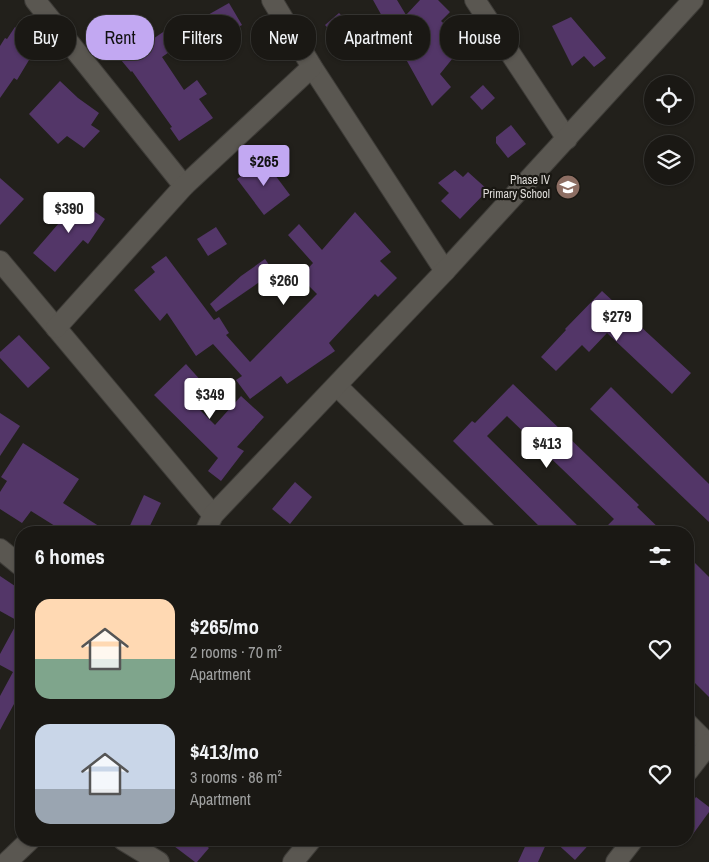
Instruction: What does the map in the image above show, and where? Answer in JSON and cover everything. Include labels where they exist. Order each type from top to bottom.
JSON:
[{"type":"street","points":[[35,0],[184,186]]},
{"type":"street","points":[[272,0],[312,67],[445,271]]},
{"type":"street","points":[[475,0],[567,139]]},
{"type":"street","points":[[0,261],[56,328],[209,524],[567,139],[693,0]]},
{"type":"street","points":[[56,328],[184,186],[312,67]]},
{"type":"street","points":[[337,386],[480,526]]},
{"type":"street","points":[[0,549],[15,561]]},
{"type":"street","points":[[694,730],[709,745],[694,764]]},
{"type":"street","points":[[6,862],[23,846]]},
{"type":"street","points":[[133,846],[159,862]]},
{"type":"street","points":[[293,862],[307,846]]},
{"type":"street","points":[[616,862],[628,846]]},
{"type":"building","points":[[373,0],[397,0],[406,15],[381,15]]},
{"type":"building","points":[[420,0],[438,0],[450,12],[447,15],[440,15],[440,60],[451,60],[440,74],[451,87],[432,106],[406,60],[430,60],[430,15],[406,15]]},
{"type":"building","points":[[229,3],[236,15],[208,15]]},
{"type":"building","points":[[571,17],[606,58],[594,67],[584,56],[572,66],[552,26]]},
{"type":"building","points":[[15,27],[15,60],[29,60],[17,80],[14,78],[0,98],[0,46],[5,38],[7,39]]},
{"type":"building","points":[[164,31],[164,56],[162,57],[184,90],[197,80],[207,94],[199,99],[213,118],[179,141],[170,128],[172,127],[132,71],[121,60],[154,60],[154,38]]},
{"type":"building","points":[[60,81],[78,98],[99,113],[91,125],[100,131],[84,148],[67,136],[58,144],[29,114]]},
{"type":"building","points":[[483,85],[495,98],[482,110],[470,97]]},
{"type":"building","points":[[511,125],[526,144],[508,158],[496,143],[496,137]]},
{"type":"building","points":[[263,159],[290,195],[264,215],[237,179]]},
{"type":"building","points":[[455,170],[463,177],[468,172],[488,190],[460,219],[441,201],[449,193],[438,183]]},
{"type":"building","points":[[0,178],[24,199],[0,225]]},
{"type":"building","points":[[74,197],[105,219],[88,244],[83,240],[55,272],[33,253],[59,223],[57,221]]},
{"type":"building","points":[[355,212],[391,252],[380,261],[397,278],[378,297],[375,294],[329,343],[335,351],[287,384],[281,376],[250,399],[236,380],[242,376],[213,344],[196,356],[167,313],[160,321],[134,290],[155,272],[151,267],[166,256],[214,320],[219,317],[229,333],[226,335],[250,362],[317,294],[300,277],[313,263],[288,235],[299,224],[322,250]]},
{"type":"building","points":[[216,227],[227,244],[208,256],[197,239]]},
{"type":"building","points":[[265,259],[274,272],[216,312],[210,304],[241,276]]},
{"type":"building","points":[[602,291],[691,373],[672,394],[607,333],[589,352],[582,345],[556,371],[541,357]]},
{"type":"building","points":[[19,335],[50,368],[28,388],[0,358],[0,352]]},
{"type":"building","points":[[186,364],[203,383],[187,397],[215,425],[241,396],[264,417],[237,447],[244,451],[221,481],[208,471],[218,458],[154,395]]},
{"type":"building","points":[[513,384],[639,505],[637,507],[657,526],[607,526],[614,519],[507,416],[487,436],[578,526],[539,526],[453,441],[472,421],[475,423]]},
{"type":"building","points":[[611,387],[709,484],[709,522],[590,409]]},
{"type":"building","points":[[0,413],[20,426],[0,456]]},
{"type":"building","points":[[23,443],[79,479],[63,503],[99,526],[55,526],[31,511],[22,523],[0,509],[0,492],[7,481],[1,477]]},
{"type":"building","points":[[295,482],[312,497],[290,524],[272,509]]},
{"type":"building","points":[[144,495],[161,503],[150,526],[130,526]]},
{"type":"building","points":[[694,562],[709,577],[709,697],[694,682]]},
{"type":"building","points":[[0,576],[15,586],[15,619],[0,611]]},
{"type":"building","points":[[15,626],[15,702],[0,730],[0,696],[13,672],[0,665],[0,654]]},
{"type":"building","points":[[696,797],[709,807],[709,812],[694,833],[694,800]]},
{"type":"building","points":[[174,846],[206,846],[209,848],[195,862]]},
{"type":"building","points":[[525,846],[545,846],[538,862],[518,862]]},
{"type":"building","points":[[560,846],[588,846],[575,860]]},
{"type":"place","name":"Phase IV Primary School","points":[[568,187]]}]
